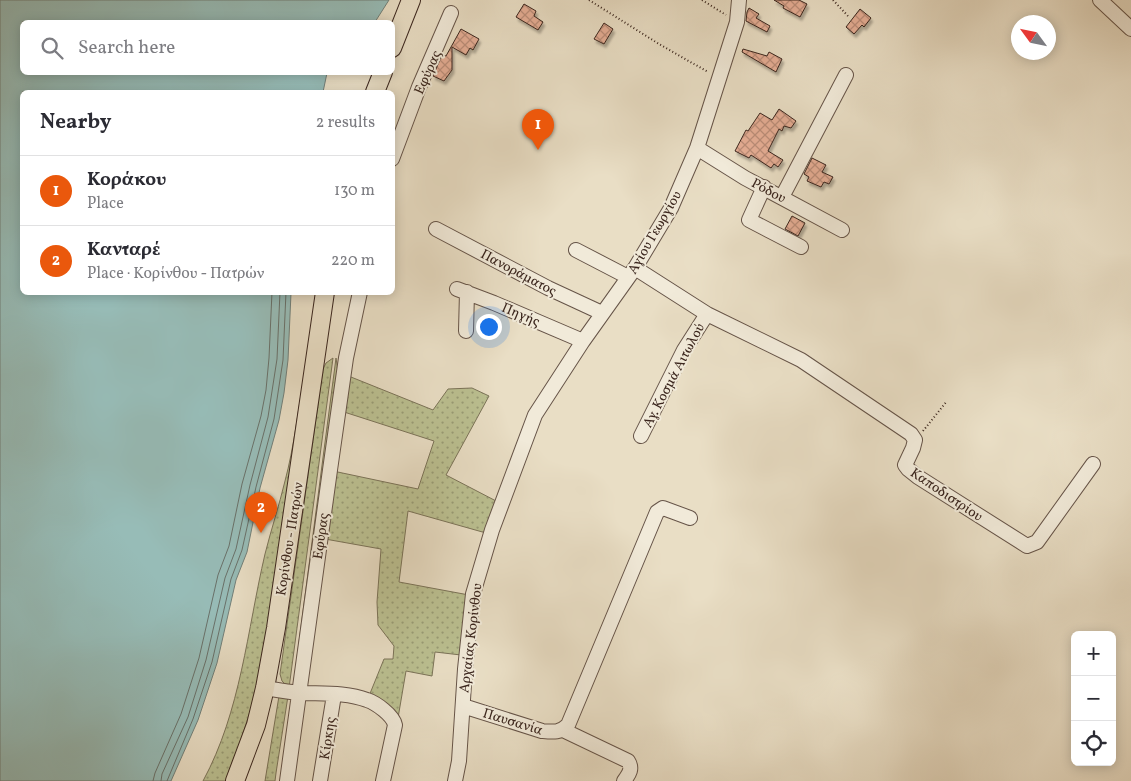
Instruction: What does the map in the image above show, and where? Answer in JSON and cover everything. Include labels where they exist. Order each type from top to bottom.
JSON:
[{"type":"main road","points":[[395,40],[411,0]]},
{"type":"main road","points":[[376,90],[382,75]]},
{"type":"main road","name":"Κορίνθου - Πατρών","points":[[235,781],[256,725],[265,688],[276,628],[325,295]]},
{"type":"street","name":"Αγίου Γεωργίου","points":[[535,415],[631,272],[671,208],[697,148],[737,22],[739,0]]},
{"type":"street","points":[[1100,0],[1131,29]]},
{"type":"street","name":"Εφύρας","points":[[395,151],[451,13]]},
{"type":"street","points":[[782,197],[846,75]]},
{"type":"street","name":"Ρόδου","points":[[697,148],[842,230]]},
{"type":"street","points":[[764,187],[749,220],[801,247]]},
{"type":"street","name":"Πανοράματος","points":[[436,229],[602,314]]},
{"type":"street","points":[[576,250],[631,272],[706,314],[801,360],[911,434],[915,440]]},
{"type":"street","name":"Πηγής","points":[[466,331],[462,291],[583,341]]},
{"type":"street","name":"Εφύρας","points":[[287,781],[342,386],[359,295]]},
{"type":"street","name":"Αγ. Κοσμά Αιτωλού","points":[[640,436],[684,350],[706,314]]},
{"type":"street","name":"Αρχαίας Κορίνθου","points":[[455,781],[459,761],[465,669],[475,585],[492,530],[535,415]]},
{"type":"street","name":"Καποδιστρίου","points":[[915,440],[906,465],[908,469],[918,478],[1028,546],[1037,542],[1093,464]]},
{"type":"street","points":[[624,781],[630,771],[628,761],[563,730],[568,725],[657,512],[663,508],[690,518]]},
{"type":"street","points":[[265,688],[366,699],[372,702],[394,720],[395,725],[383,781]]},
{"type":"street","name":"Κίρκης","points":[[320,781],[334,695]]},
{"type":"street","name":"Παυσανία","points":[[463,706],[542,731],[556,732],[563,730]]},
{"type":"path","points":[[589,0],[701,69],[719,78]]},
{"type":"path","points":[[702,0],[737,22]]},
{"type":"path","points":[[833,0],[848,16]]},
{"type":"path","points":[[915,440],[948,401]]},
{"type":"green space","points":[[333,358],[289,688],[282,681],[280,674],[323,369],[326,363]]},
{"type":"green space","points":[[336,358],[338,371],[298,684],[293,688]]},
{"type":"green space","points":[[346,375],[433,410],[448,389],[472,388],[489,396],[446,475],[498,502],[486,533],[408,511],[399,582],[469,595],[461,655],[435,652],[432,676],[406,671],[398,718],[369,696],[384,659],[393,659],[394,646],[378,625],[377,602],[381,549],[325,539],[333,471],[418,489],[434,441],[341,411]]},
{"type":"green space","points":[[304,376],[270,625],[258,686],[228,781],[203,781],[216,754],[235,699],[265,554],[288,468]]},
{"type":"green space","points":[[279,696],[288,696],[275,781],[265,781]]},
{"type":"water","points":[[0,0],[389,0],[376,20],[20,20],[20,75],[327,75],[323,90],[20,90],[20,295],[291,295],[288,360],[284,393],[279,420],[260,488],[247,552],[236,580],[217,663],[198,720],[171,781],[0,781]]},
{"type":"building","points":[[774,0],[799,0],[807,4],[800,17],[783,8],[784,6]]},
{"type":"building","points":[[524,4],[536,11],[534,16],[543,22],[538,30],[516,17]]},
{"type":"building","points":[[749,8],[759,14],[756,18],[770,26],[767,32],[746,21]]},
{"type":"building","points":[[860,9],[871,18],[864,27],[862,25],[854,34],[846,27]]},
{"type":"building","points":[[604,23],[613,29],[604,44],[594,39]]},
{"type":"building","points":[[461,29],[479,39],[473,50],[470,48],[466,55],[452,47],[452,70],[444,81],[433,76],[442,55],[446,56]]},
{"type":"building","points":[[743,49],[767,56],[769,52],[782,59],[776,72],[742,52]]},
{"type":"building","points":[[779,109],[796,121],[791,128],[784,126],[782,131],[779,129],[768,151],[783,160],[778,167],[774,164],[771,168],[751,155],[749,158],[735,151],[746,130],[748,131],[760,113],[772,120]]},
{"type":"building","points":[[812,158],[826,165],[822,172],[833,177],[829,184],[824,182],[821,187],[807,181],[809,177],[804,174]]},
{"type":"building","points":[[792,216],[805,223],[798,236],[785,229]]},
{"type":"place","name":"Κοράκου","points":[[538,150]]},
{"type":"place","name":"Κανταρέ","points":[[261,533]]}]
